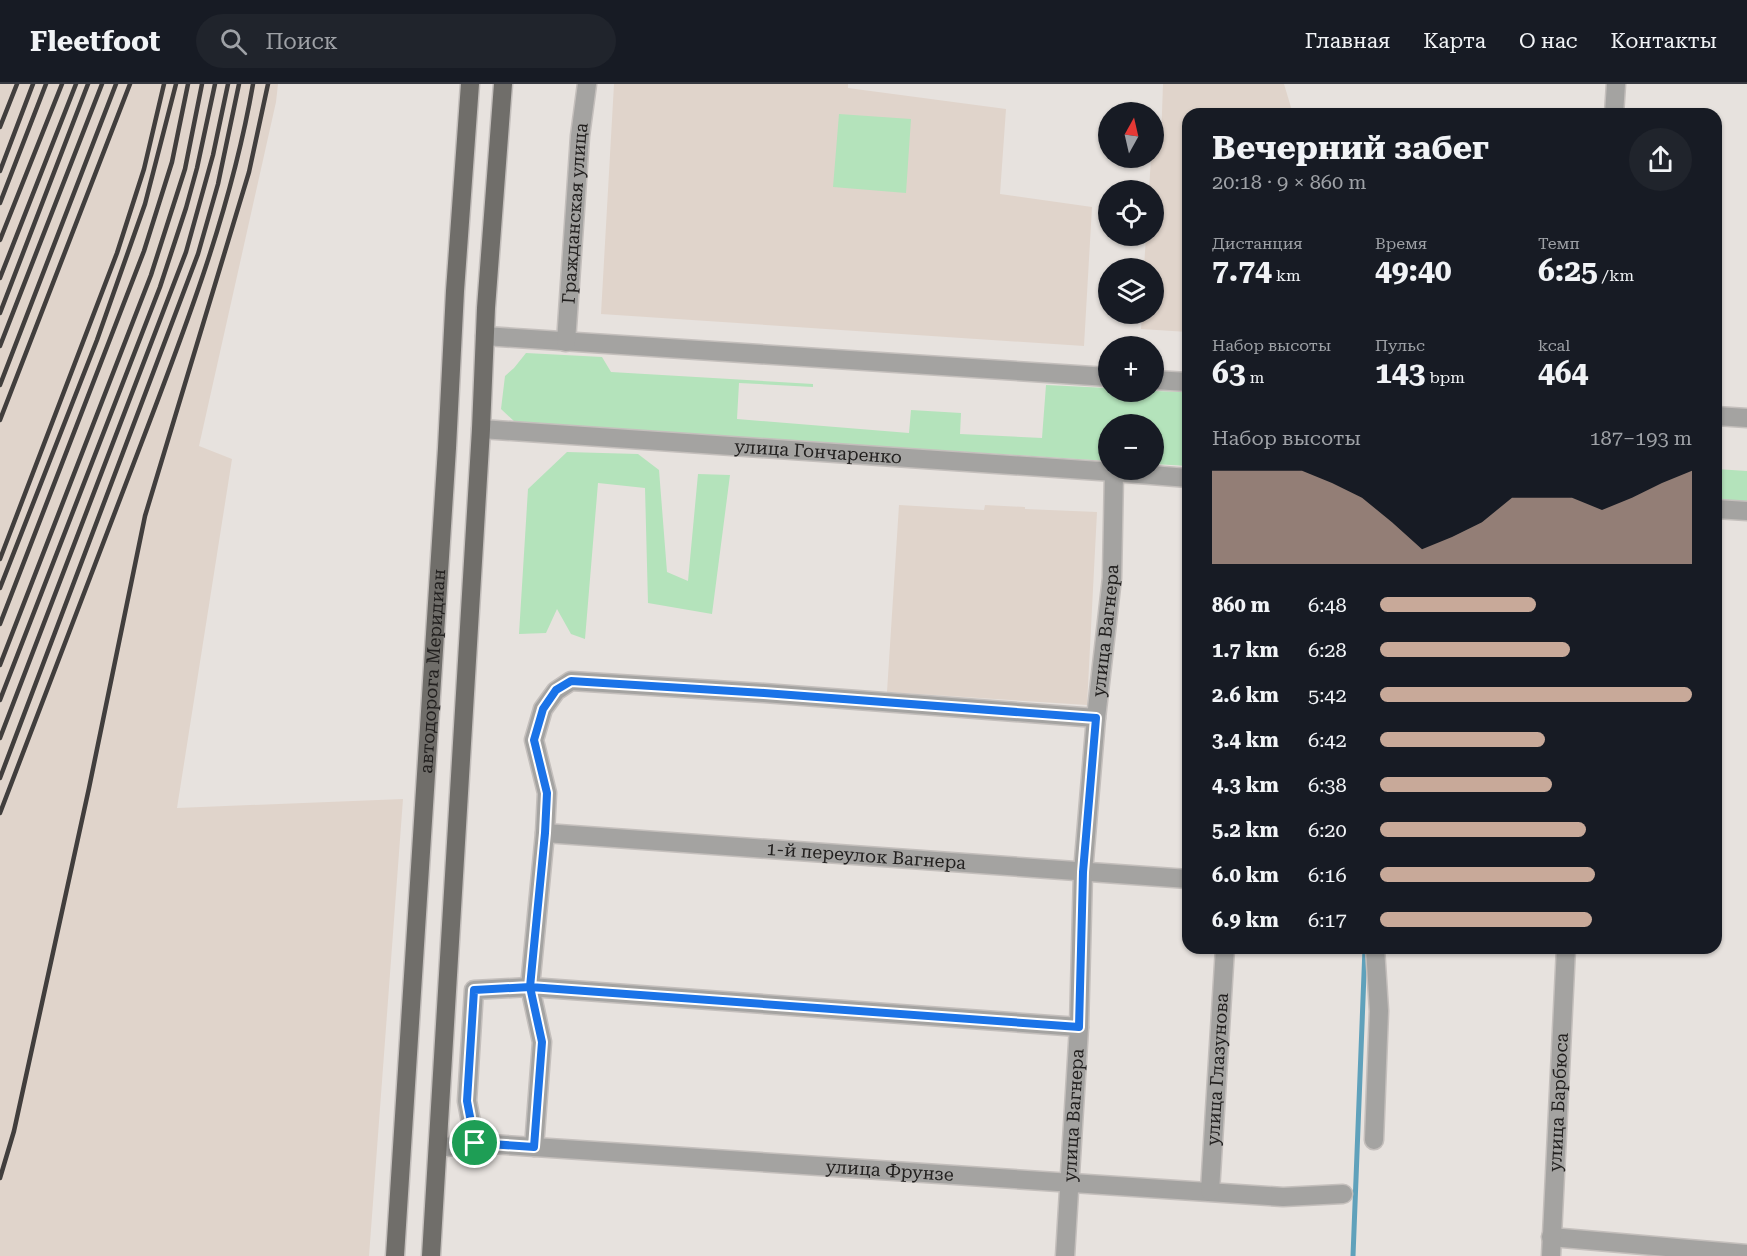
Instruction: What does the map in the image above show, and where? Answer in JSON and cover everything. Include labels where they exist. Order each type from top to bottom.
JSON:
[{"type":"main road","name":"автодорога Меридиан","points":[[395,1256],[470,84]]},
{"type":"main road","name":"автодорога Меридиан","points":[[431,1256],[485,336],[503,84]]},
{"type":"main road","points":[[453,334],[485,336]]},
{"type":"main road","name":"улица Гончаренко","points":[[448,427],[481,429]]},
{"type":"street","name":"Гражданская улица","points":[[566,342],[580,136],[587,84]]},
{"type":"street","points":[[1614,108],[1616,84]]},
{"type":"street","points":[[485,336],[1098,376]]},
{"type":"street","points":[[1164,381],[1182,382]]},
{"type":"street","points":[[1722,416],[1747,418]]},
{"type":"street","name":"улица Гончаренко","points":[[481,429],[1098,471]]},
{"type":"street","name":"улица Гончаренко","points":[[1164,476],[1182,478]]},
{"type":"street","name":"улица Вагнера","points":[[1065,1256],[1079,1027],[1083,872],[1096,718],[1112,578],[1114,480]]},
{"type":"street","points":[[1722,509],[1747,511]]},
{"type":"street","points":[[534,1147],[542,1042],[530,987],[547,793],[534,740],[543,709],[556,690],[571,681],[1096,718]]},
{"type":"street","name":"1-й переулок Вагнера","points":[[545,833],[1182,879]]},
{"type":"street","name":"улица Глазунова","points":[[1210,1191],[1225,954]]},
{"type":"street","points":[[1374,1140],[1378,1011],[1375,954]]},
{"type":"street","name":"улица Барбюса","points":[[1551,1256],[1566,954]]},
{"type":"street","points":[[475,1143],[467,1101],[474,990],[530,987],[1079,1027]]},
{"type":"street","name":"улица Фрунзе","points":[[438,1148],[475,1143],[1283,1197],[1343,1194]]},
{"type":"street","points":[[1551,1237],[1747,1254]]},
{"type":"shaded area","points":[[0,84],[278,84],[276,102],[199,446],[232,459],[177,808],[403,799],[369,1256],[0,1256]]},
{"type":"shaded area","points":[[614,84],[848,84],[848,88],[1006,109],[1000,194],[1092,207],[1084,346],[601,314]]},
{"type":"shaded area","points":[[1163,84],[1284,84],[1291,108],[1182,108],[1182,332],[1141,329],[1141,324],[1164,324],[1164,258],[1145,258],[1145,246],[1164,246],[1164,180],[1150,180],[1150,168],[1164,168]]},
{"type":"shaded area","points":[[899,505],[984,510],[985,505],[1097,512],[1087,705],[887,692]]},
{"type":"green space","points":[[839,114],[911,119],[906,193],[833,187]]},
{"type":"green space","points":[[526,353],[602,357],[611,372],[813,384],[813,387],[739,383],[737,419],[909,433],[911,410],[961,413],[960,434],[1042,438],[1046,385],[1098,388],[1098,402],[1164,402],[1164,391],[1182,392],[1182,466],[1164,465],[1164,414],[1098,414],[1098,460],[516,423],[501,409],[505,376]]},
{"type":"green space","points":[[567,452],[638,454],[659,470],[667,572],[688,581],[698,474],[730,475],[712,614],[648,603],[645,488],[598,483],[585,639],[571,634],[557,609],[546,633],[519,634],[528,489]]},
{"type":"green space","points":[[1722,469],[1747,471],[1747,503],[1722,501]]},
{"type":"waterway","points":[[1353,1256],[1365,954]]},
{"type":"railway","points":[[0,127],[17,84]]},
{"type":"railway","points":[[0,171],[33,84]]},
{"type":"railway","points":[[0,203],[46,84]]},
{"type":"railway","points":[[0,240],[62,84]]},
{"type":"railway","points":[[0,278],[76,84]]},
{"type":"railway","points":[[0,313],[88,84]]},
{"type":"railway","points":[[0,346],[102,84]]},
{"type":"railway","points":[[0,385],[116,84]]},
{"type":"railway","points":[[0,420],[130,84]]},
{"type":"railway","points":[[0,559],[117,253],[144,169],[164,84]]},
{"type":"railway","points":[[0,588],[97,340],[145,204],[176,84]]},
{"type":"railway","points":[[0,624],[144,251],[172,162],[188,84]]},
{"type":"railway","points":[[0,665],[151,275],[185,169],[202,84]]},
{"type":"railway","points":[[0,700],[160,287],[197,168],[215,84]]},
{"type":"railway","points":[[0,738],[186,252],[213,155],[228,84]]},
{"type":"railway","points":[[0,778],[198,254],[218,184],[239,84]]},
{"type":"railway","points":[[0,813],[189,316],[232,178],[253,84]]},
{"type":"railway","points":[[0,1178],[14,1131],[89,788],[145,516],[249,172],[268,84]]},
{"type":"route","points":[[475,1143],[467,1101],[474,990],[530,987],[1079,1027],[1083,872],[1096,718],[571,681],[556,690],[543,709],[534,740],[547,793],[530,987],[542,1042],[534,1147],[475,1143]]}]
